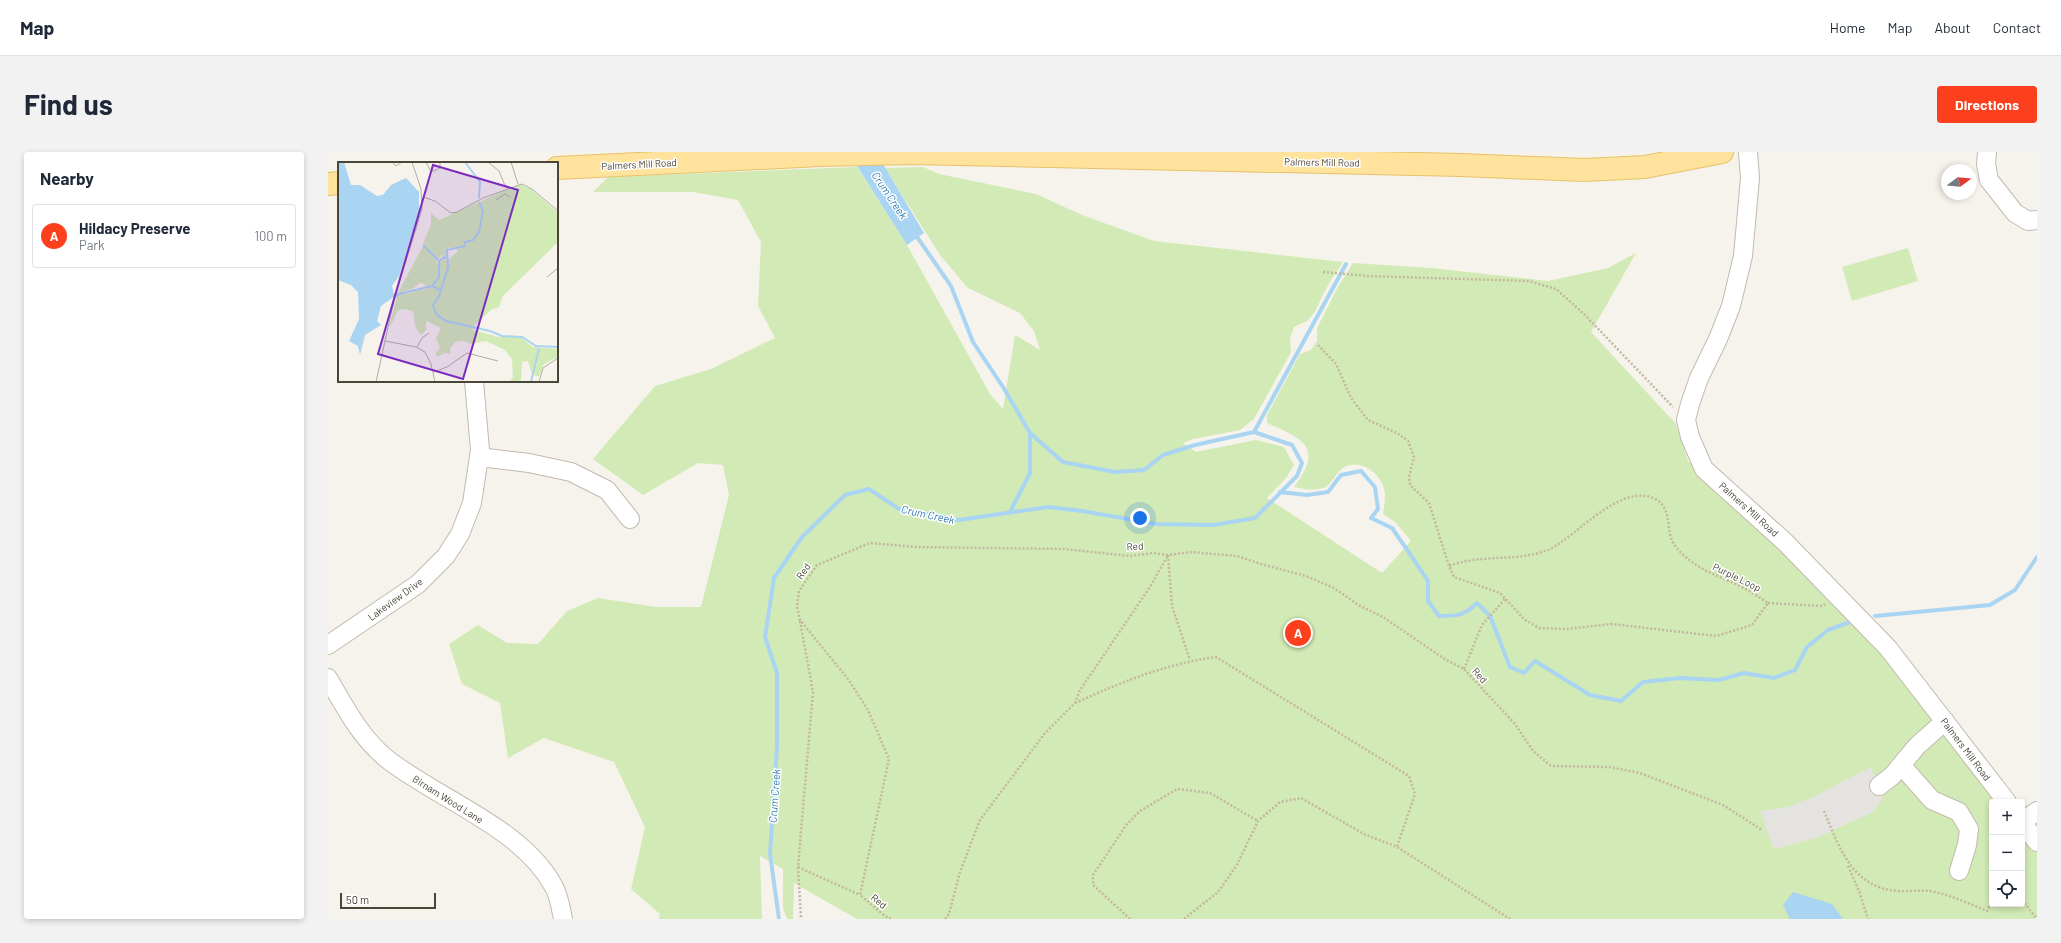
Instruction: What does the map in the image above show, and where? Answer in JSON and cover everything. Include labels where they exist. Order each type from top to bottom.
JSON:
[{"type":"main road","name":"Palmers Mill Road","points":[[558,168],[820,154],[910,153],[1446,165],[1584,170],[1645,167],[1722,152]]},
{"type":"main road","points":[[328,184],[338,183]]},
{"type":"street","points":[[1686,420],[1699,378],[1718,340],[1730,306],[1743,256],[1750,178],[1748,152]]},
{"type":"street","points":[[1987,152],[1986,164],[1989,180],[2015,213],[2028,221],[2037,220]]},
{"type":"street","name":"Lakeview Drive","points":[[328,645],[418,584],[446,556],[460,534],[472,503],[479,457],[474,382]]},
{"type":"street","name":"Palmers Mill Road","points":[[1686,420],[1690,437],[1704,469],[1785,542],[1888,648],[2005,799]]},
{"type":"street","points":[[479,457],[529,463],[571,472],[607,490],[630,519]]},
{"type":"street","name":"Birnam Wood Lane","points":[[328,678],[357,728],[386,758],[421,782],[475,815],[534,857],[554,888],[563,919]]},
{"type":"street","points":[[1878,786],[1892,776],[1922,740],[1945,721]]},
{"type":"street","points":[[1901,765],[1932,800],[1959,812],[1969,829],[1967,845],[1959,871]]},
{"type":"street","points":[[2025,820],[2037,812]]},
{"type":"street","points":[[2025,826],[2037,842]]},
{"type":"path","points":[[1323,272],[1350,275],[1529,281],[1556,289],[1583,313],[1686,420]]},
{"type":"path","points":[[1318,345],[1336,364],[1351,398],[1368,420],[1384,426],[1408,442],[1414,457],[1409,477],[1410,485],[1429,503],[1449,566]]},
{"type":"path","name":"Purple Loop","points":[[1640,495],[1656,499],[1667,510],[1674,546],[1689,561],[1713,575],[1741,586],[1768,603],[1752,625],[1716,636],[1612,624],[1566,629],[1540,628],[1524,619],[1505,599],[1500,593],[1454,576],[1449,566],[1477,559],[1524,557],[1551,548],[1615,503],[1640,495]]},
{"type":"path","name":"Red","points":[[891,919],[885,916],[860,895],[889,759],[868,710],[852,685],[800,620],[797,607],[799,591],[817,565],[870,543],[915,547],[1064,549],[1130,556],[1153,553],[1168,555],[1191,552],[1237,556],[1306,576],[1334,588],[1360,606],[1383,617],[1446,660],[1464,669],[1515,724],[1533,751],[1551,766],[1609,767],[1640,773],[1723,805],[1762,830]]},
{"type":"path","points":[[1168,555],[1172,606],[1190,660]]},
{"type":"path","points":[[1075,703],[1080,690],[1150,587],[1168,555]]},
{"type":"path","points":[[1768,603],[1822,606],[1838,596]]},
{"type":"path","points":[[1464,669],[1484,623],[1505,599]]},
{"type":"path","points":[[800,620],[813,692],[798,867],[801,919]]},
{"type":"path","points":[[945,919],[949,914],[960,872],[980,820],[1045,733],[1075,703],[1137,676],[1190,660],[1216,657],[1409,776],[1415,794],[1396,847]]},
{"type":"path","points":[[1130,919],[1093,885],[1093,875],[1127,824],[1140,811],[1177,789],[1210,793],[1258,821]]},
{"type":"path","points":[[1184,919],[1218,892],[1237,865],[1258,821],[1280,802],[1300,798],[1320,807],[1364,834],[1396,847],[1510,919]]},
{"type":"path","points":[[1824,811],[1846,861],[1860,875],[1873,884],[1897,891],[1922,890],[1935,892],[1987,911],[1989,907]]},
{"type":"path","points":[[1848,866],[1859,891],[1868,919]]},
{"type":"path","points":[[798,867],[860,895]]},
{"type":"path","points":[[2025,904],[2037,919]]},
{"type":"green space","points":[[857,167],[907,245],[990,394],[1003,409],[1015,335],[1040,350],[1034,331],[1020,313],[968,288],[940,255],[885,168],[923,167],[939,174],[1036,194],[1082,215],[1154,241],[1343,262],[1329,283],[1314,313],[1307,321],[1294,327],[1290,339],[1291,352],[1254,419],[1240,430],[1193,439],[1183,443],[1196,452],[1256,440],[1284,447],[1294,465],[1286,478],[1267,498],[1382,573],[1411,541],[1395,522],[1383,514],[1385,495],[1382,483],[1378,477],[1374,472],[1356,464],[1349,465],[1342,469],[1330,484],[1323,488],[1310,490],[1294,487],[1308,463],[1306,446],[1300,440],[1267,423],[1267,415],[1300,354],[1311,350],[1317,341],[1317,328],[1338,287],[1353,263],[1431,268],[1548,281],[1608,268],[1636,253],[1591,332],[1676,424],[1688,461],[1882,650],[1998,799],[1989,799],[1989,907],[2025,907],[2025,834],[2037,849],[2037,919],[857,919],[794,883],[793,919],[787,919],[783,908],[783,869],[760,856],[762,919],[659,919],[660,914],[631,889],[645,827],[614,762],[544,738],[508,758],[500,703],[462,684],[449,644],[478,625],[507,643],[538,644],[567,611],[598,598],[656,607],[701,607],[729,495],[723,465],[698,463],[643,495],[593,459],[655,386],[711,369],[775,338],[758,306],[761,242],[738,200],[693,192],[593,192],[608,177]]},
{"type":"green space","points":[[1908,248],[1918,281],[1852,301],[1842,267]]},
{"type":"shaded area","points":[[1871,767],[1883,798],[1873,812],[1816,838],[1774,849],[1760,811],[1788,807],[1811,798]]},
{"type":"water","points":[[848,152],[876,152],[924,233],[907,245]]},
{"type":"water","points":[[1793,892],[1832,904],[1843,919],[1790,919],[1783,905]]},
{"type":"waterway","name":"Crum Creek","points":[[915,234],[951,286],[973,342],[1003,387],[1030,433],[1030,473],[1010,512]]},
{"type":"waterway","points":[[1254,432],[1346,264]]},
{"type":"waterway","name":"Crum Creek","points":[[779,919],[770,854],[777,747],[777,673],[765,637],[774,578],[802,537],[845,495],[869,489],[899,509],[959,520],[1048,507],[1082,511],[1156,524],[1214,525],[1255,518],[1297,476],[1302,463],[1292,445],[1254,432],[1195,445],[1163,455],[1144,470],[1115,472],[1063,462],[1030,433]]},
{"type":"waterway","points":[[1280,492],[1307,495],[1328,492],[1341,475],[1361,471],[1375,487],[1378,509],[1371,518],[1392,528],[1408,551],[1428,581],[1428,601],[1439,616],[1450,616],[1464,613],[1477,603],[1490,616],[1510,667],[1524,673],[1535,661],[1590,695],[1621,701],[1643,682],[1680,678],[1719,680],[1744,673],[1774,678],[1795,670],[1807,647],[1828,630],[1850,622]]},
{"type":"waterway","points":[[1875,616],[1990,605],[2015,590],[2037,557]]},
{"type":"place","name":"Hildacy Preserve","points":[[1298,633]]}]
